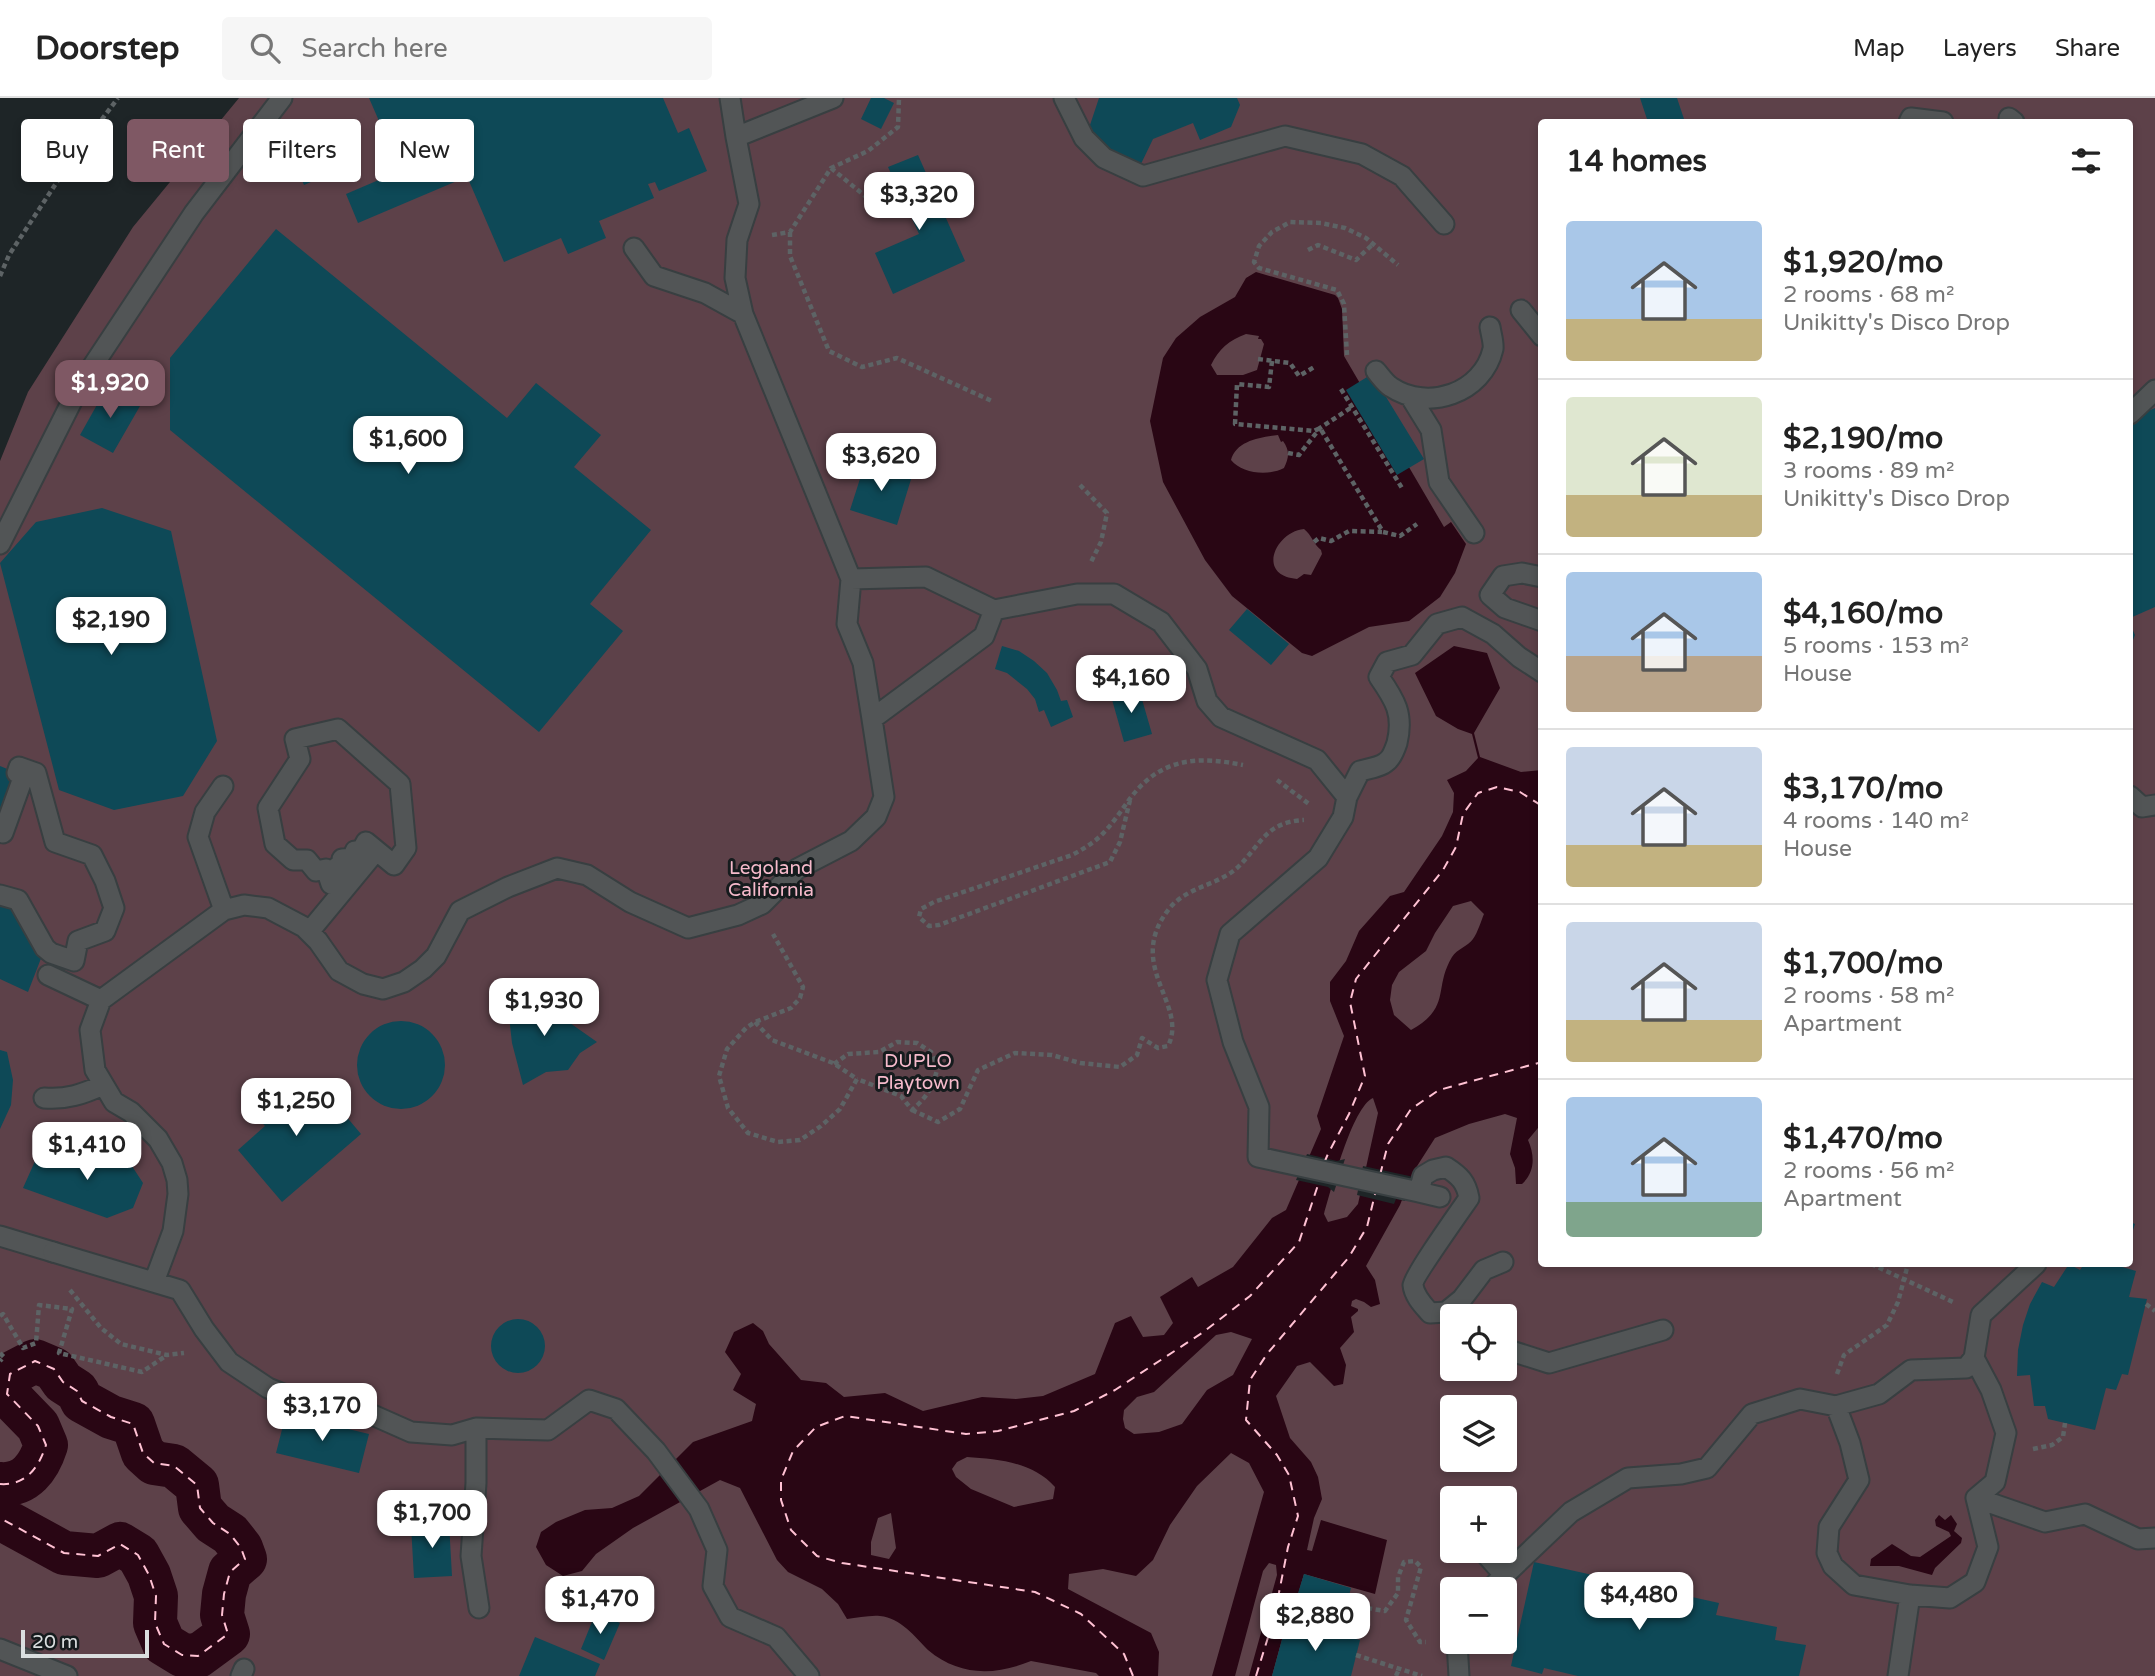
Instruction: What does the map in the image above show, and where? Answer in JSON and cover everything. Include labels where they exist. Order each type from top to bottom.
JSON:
[{"type":"street","points":[[0,544],[90,370],[194,213],[282,98]]},
{"type":"street","points":[[155,1282],[173,1231],[177,1180],[172,1163],[158,1139],[131,1112],[114,1102],[103,1085],[95,1070],[90,1030],[101,1000],[224,910],[244,905],[268,908],[304,927],[318,941],[339,971],[363,984],[383,989],[404,982],[424,969],[436,956],[460,911],[508,887],[557,868],[587,875],[630,902],[688,928],[738,915],[762,904],[797,869],[851,841],[876,817],[884,796],[863,663],[847,624],[851,579],[743,314],[735,278],[737,240],[749,204],[730,98]]},
{"type":"street","points":[[736,137],[833,98]]},
{"type":"street","points":[[1064,98],[1084,138],[1104,159],[1143,176],[1285,136],[1362,154],[1402,176],[1444,224]]},
{"type":"street","points":[[634,248],[654,275],[705,293],[743,314]]},
{"type":"street","points":[[1521,310],[1538,331]]},
{"type":"street","points":[[1376,371],[1390,387],[1410,396],[1432,399],[1453,395],[1472,384],[1486,368],[1494,347],[1490,327]]},
{"type":"street","points":[[2133,411],[2155,390]]},
{"type":"street","points":[[1410,396],[1431,430],[1438,482],[1474,533]]},
{"type":"street","points":[[1538,576],[1522,573],[1503,576],[1490,595],[1505,608],[1538,620]]},
{"type":"street","points":[[851,579],[926,577],[994,610],[1077,594],[1114,594],[1161,622],[1197,669],[1207,701],[1221,717],[1317,760],[1347,797]]},
{"type":"street","points":[[872,719],[984,636],[994,610]]},
{"type":"street","points":[[1440,1197],[1258,1157],[1259,1107],[1233,1042],[1217,981],[1230,934],[1318,858],[1343,817],[1347,797],[1360,771],[1386,763],[1395,748],[1400,731],[1400,716],[1393,696],[1379,677],[1387,662],[1412,655],[1437,624],[1462,617],[1493,634],[1538,669]]},
{"type":"street","points":[[338,729],[400,784],[406,848],[394,865],[376,851],[366,842],[361,850],[355,851],[353,858],[342,859],[345,867],[337,867],[338,876],[331,884],[326,869],[316,870],[307,860],[293,860],[275,844],[268,808],[300,759],[295,739],[338,729]]},
{"type":"street","points":[[0,832],[3,833],[24,775],[17,773],[19,767],[36,774],[55,842],[92,855],[114,908],[105,931],[79,941],[74,961],[51,953],[18,900],[0,895]]},
{"type":"street","points":[[223,786],[205,812],[198,836],[224,910]]},
{"type":"street","points":[[2133,799],[2142,807],[2155,805]]},
{"type":"street","points":[[309,932],[376,851]]},
{"type":"street","points":[[48,975],[101,1000]]},
{"type":"street","points":[[44,1098],[61,1100],[103,1085]]},
{"type":"street","points":[[1415,1191],[1423,1176],[1446,1167],[1458,1174],[1466,1184],[1469,1198],[1417,1272],[1413,1285],[1418,1299],[1430,1313],[1446,1312],[1462,1299],[1484,1269],[1503,1262]]},
{"type":"street","points":[[0,1236],[180,1290],[204,1329],[229,1362],[268,1388],[312,1406],[350,1405],[411,1432],[452,1435],[477,1428],[548,1430],[589,1400],[616,1409],[656,1451],[699,1509],[717,1550],[713,1586],[730,1617],[776,1637],[809,1676]]},
{"type":"street","points":[[1493,1563],[1504,1575],[1571,1512],[1628,1478],[1681,1474],[1707,1468],[1752,1414],[1800,1399],[1836,1406],[1878,1394],[1911,1370],[1966,1368],[1975,1358],[1981,1315],[2033,1267]]},
{"type":"street","points":[[1517,1353],[1549,1363],[1663,1330]]},
{"type":"street","points":[[1975,1358],[1991,1390],[2006,1433],[1995,1482],[1976,1498]]},
{"type":"street","points":[[1836,1406],[1850,1443],[1859,1480],[1829,1527],[1827,1553],[1833,1566],[1854,1585],[1910,1595],[1950,1598],[1975,1582],[1988,1547],[1976,1498]]},
{"type":"street","points":[[477,1428],[471,1556],[479,1608]]},
{"type":"street","points":[[1976,1498],[2045,1522],[2085,1514],[2138,1539],[2155,1538]]},
{"type":"street","points":[[1898,1676],[1910,1595]]},
{"type":"street","points":[[0,1648],[67,1676]]},
{"type":"street","points":[[1457,1654],[1458,1676]]},
{"type":"path","points":[[0,276],[9,255],[74,156],[118,98]]},
{"type":"path","points":[[899,98],[898,127],[868,151],[831,168],[790,232],[790,256],[829,351],[862,368],[897,358],[992,401]]},
{"type":"path","points":[[831,168],[876,205]]},
{"type":"path","points":[[1352,364],[1347,356],[1344,304],[1337,289],[1259,268],[1254,262],[1259,246],[1272,232],[1290,222],[1321,223],[1345,228],[1373,244],[1398,265]]},
{"type":"path","points":[[737,240],[790,232]]},
{"type":"path","points":[[1308,250],[1318,245],[1356,260],[1373,244]]},
{"type":"path","points":[[1258,359],[1290,363],[1299,376],[1315,366]]},
{"type":"path","points":[[1272,361],[1269,387],[1237,384],[1235,424],[1314,431],[1352,407]]},
{"type":"path","points":[[1341,389],[1402,488]]},
{"type":"path","points":[[1288,453],[1299,455],[1320,428]]},
{"type":"path","points":[[1320,428],[1383,532]]},
{"type":"path","points":[[1077,594],[1101,542],[1107,513],[1080,485]]},
{"type":"path","points":[[1314,542],[1319,538],[1331,541],[1349,531],[1383,532],[1399,536],[1417,524]]},
{"type":"path","points":[[1130,800],[1120,842],[1110,862],[939,925],[929,926],[919,917],[921,909],[934,902],[1081,850],[1106,831],[1130,800],[1144,782],[1175,763],[1203,760],[1242,764],[1253,769]]},
{"type":"path","points":[[1275,779],[1297,794]]},
{"type":"path","points":[[755,1022],[772,1040],[901,1096],[912,1110],[938,1122],[960,1109],[978,1070],[1015,1053],[1052,1055],[1080,1063],[1120,1067],[1137,1055],[1142,1038],[1158,1048],[1168,1046],[1172,1037],[1174,1024],[1160,988],[1152,951],[1157,926],[1170,907],[1185,894],[1222,880],[1239,866],[1272,828],[1296,820],[1343,817]]},
{"type":"path","points":[[762,904],[778,944],[803,987],[800,998],[791,1008],[755,1022],[727,1049],[719,1076],[728,1108],[748,1133],[778,1142],[800,1140],[840,1109],[857,1079]]},
{"type":"path","points":[[834,1065],[848,1054],[879,1052],[897,1042],[917,1043],[931,1052],[938,1066],[935,1081],[925,1098],[912,1110]]},
{"type":"path","points":[[1878,1267],[1981,1315]]},
{"type":"path","points":[[1836,1406],[1836,1377],[1844,1355],[1887,1325],[1898,1302],[1907,1267]]},
{"type":"path","points":[[59,1286],[69,1290],[101,1328],[121,1343],[167,1355],[219,1349]]},
{"type":"path","points":[[2146,1304],[2155,1311]]},
{"type":"path","points":[[0,1316],[3,1314],[23,1348],[36,1343],[39,1305],[72,1309],[59,1353],[142,1372],[167,1355]]},
{"type":"path","points":[[0,1353],[4,1357],[0,1361]]},
{"type":"path","points":[[1343,1635],[1347,1621],[1354,1619],[1361,1607],[1385,1611],[1398,1593],[1398,1577],[1404,1562],[1415,1561],[1421,1567],[1406,1620],[1420,1642],[1440,1642]]},
{"type":"path","points":[[1356,1655],[1422,1676]]},
{"type":"path","points":[[1396,1676],[1399,1669]]},
{"type":"green space","name":"Legoland California","points":[[239,98],[2155,98],[2155,1676],[0,1676],[0,461],[28,392],[133,227],[170,182],[229,182],[229,119],[222,119]]},
{"type":"shaded area","points":[[1256,272],[1338,298],[1342,309],[1344,356],[1444,527],[1451,522],[1466,544],[1455,573],[1440,597],[1409,621],[1369,627],[1312,656],[1302,653],[1232,596],[1205,560],[1163,482],[1150,421],[1163,358],[1176,338],[1200,317],[1235,297],[1246,278]],"holes":[[[1246,334],[1259,336],[1258,339],[1264,344],[1257,370],[1243,375],[1217,375],[1211,365],[1217,354],[1234,339]],[[1278,435],[1288,451],[1284,468],[1271,472],[1249,471],[1231,460],[1238,448],[1257,439]],[[1304,529],[1322,554],[1311,575],[1304,574],[1297,579],[1284,576],[1274,563],[1278,545],[1294,532]]]},
{"type":"shaded area","points":[[1454,646],[1487,653],[1500,688],[1474,733],[1480,757],[1521,772],[1538,770],[1538,1128],[1528,1140],[1532,1163],[1522,1184],[1516,1184],[1515,1168],[1510,1154],[1517,1118],[1505,1114],[1469,1124],[1435,1138],[1412,1174],[1400,1205],[1366,1266],[1375,1280],[1380,1304],[1371,1307],[1356,1299],[1352,1301],[1351,1306],[1358,1311],[1351,1317],[1354,1332],[1340,1348],[1346,1365],[1343,1384],[1334,1386],[1310,1362],[1297,1366],[1276,1396],[1290,1438],[1311,1462],[1318,1477],[1322,1499],[1314,1518],[1307,1550],[1312,1551],[1321,1520],[1387,1540],[1375,1594],[1304,1574],[1290,1621],[1287,1621],[1272,1676],[1249,1676],[1277,1575],[1276,1565],[1269,1563],[1263,1571],[1235,1676],[1212,1676],[1264,1492],[1249,1463],[1231,1453],[1197,1486],[1170,1525],[1153,1560],[1136,1576],[1103,1569],[1069,1574],[1068,1589],[1151,1633],[1159,1652],[1158,1676],[1099,1676],[1096,1673],[1031,1661],[990,1671],[964,1669],[940,1659],[907,1628],[888,1617],[847,1619],[838,1604],[822,1589],[788,1572],[777,1560],[740,1488],[720,1480],[633,1528],[596,1554],[582,1571],[563,1576],[546,1565],[536,1547],[541,1532],[556,1522],[585,1510],[612,1508],[639,1496],[693,1442],[752,1421],[756,1404],[733,1390],[741,1374],[725,1352],[734,1332],[753,1323],[763,1331],[769,1344],[801,1380],[826,1383],[844,1397],[885,1393],[923,1411],[982,1397],[1016,1399],[1043,1396],[1095,1374],[1115,1323],[1131,1316],[1143,1337],[1164,1335],[1173,1323],[1160,1297],[1192,1277],[1198,1287],[1233,1267],[1272,1218],[1286,1210],[1321,1129],[1317,1116],[1344,1036],[1330,1001],[1330,982],[1346,961],[1359,931],[1390,896],[1404,892],[1442,836],[1453,812],[1454,793],[1447,780],[1466,771],[1478,758],[1472,734],[1436,716],[1415,673]],"holes":[[[1471,901],[1484,914],[1478,930],[1473,939],[1452,957],[1446,968],[1440,997],[1432,1013],[1411,1030],[1394,1015],[1390,1000],[1392,985],[1399,972],[1426,951],[1453,906]],[[1373,1098],[1378,1113],[1358,1204],[1347,1217],[1328,1222],[1324,1214],[1350,1132],[1365,1105]],[[1231,1332],[1252,1339],[1233,1375],[1207,1390],[1182,1424],[1159,1432],[1134,1434],[1125,1428],[1124,1410],[1137,1397],[1154,1392],[1216,1335]],[[967,1457],[1026,1467],[1055,1487],[1053,1499],[1014,1507],[971,1489],[956,1477],[952,1469],[957,1462]],[[891,1513],[896,1548],[889,1559],[871,1555],[871,1542],[878,1518]]]},
{"type":"shaded area","points":[[1939,1515],[1945,1520],[1951,1515],[1957,1524],[1954,1531],[1962,1538],[1961,1543],[1935,1568],[1932,1575],[1899,1566],[1870,1566],[1871,1559],[1892,1544],[1911,1556],[1920,1557],[1951,1536],[1949,1532],[1936,1526],[1935,1520]]},
{"type":"pier","points":[[1307,1154],[1337,1161],[1345,1159],[1334,1192],[1328,1187],[1296,1180]]},
{"type":"pier","points":[[1363,1166],[1414,1177],[1405,1201],[1396,1199],[1394,1204],[1357,1195]]},
{"type":"building","points":[[369,98],[663,98],[678,133],[689,128],[707,171],[659,191],[655,182],[648,184],[654,198],[599,221],[606,238],[568,254],[561,238],[504,262],[469,182],[474,182],[474,119],[378,119]]},
{"type":"building","points":[[871,98],[884,98],[894,103],[881,129],[861,119]]},
{"type":"building","points":[[1099,98],[1237,98],[1240,105],[1231,127],[1200,140],[1193,123],[1153,139],[1140,166],[1104,148],[1090,132]]},
{"type":"building","points":[[1640,98],[1677,98],[1684,119],[1647,119]]},
{"type":"building","points":[[918,155],[965,261],[893,294],[875,253],[919,234],[888,167]]},
{"type":"building","points":[[375,182],[455,182],[358,223],[346,194]]},
{"type":"building","points":[[276,229],[507,418],[536,383],[601,435],[574,467],[651,530],[590,604],[623,631],[539,732],[170,430],[170,358]]},
{"type":"building","points":[[1372,374],[1424,459],[1397,475],[1346,390]]},
{"type":"building","points":[[107,387],[140,406],[113,453],[80,435]]},
{"type":"building","points":[[2155,408],[2155,607],[2133,617],[2133,422],[2141,414]]},
{"type":"building","points":[[866,460],[912,476],[897,525],[850,510]]},
{"type":"building","points":[[102,508],[171,531],[217,741],[183,796],[114,810],[59,790],[0,563],[36,522]]},
{"type":"building","points":[[1247,609],[1289,644],[1271,665],[1229,630]]},
{"type":"building","points":[[1002,646],[1019,651],[1047,673],[1061,701],[1067,700],[1073,717],[1051,727],[1044,710],[1039,712],[1035,699],[1027,689],[1007,673],[995,669]]},
{"type":"building","points":[[1139,689],[1152,734],[1124,742],[1111,696]]},
{"type":"building","points":[[0,766],[17,773],[0,832]]},
{"type":"building","points":[[0,895],[18,900],[45,948],[28,992],[0,979]]},
{"type":"building","points":[[543,989],[560,1016],[597,1042],[580,1053],[568,1070],[546,1072],[523,1085],[512,1043],[508,1007]]},
{"type":"building","points":[[401,1021],[418,1025],[432,1034],[441,1048],[445,1065],[441,1082],[432,1096],[418,1105],[401,1109],[384,1105],[370,1096],[361,1082],[357,1065],[361,1048],[370,1034],[384,1025]]},
{"type":"building","points":[[0,1050],[7,1052],[13,1080],[11,1105],[0,1129]]},
{"type":"building","points":[[317,1082],[361,1134],[282,1202],[238,1150],[265,1126],[249,1108],[255,1102],[250,1097],[260,1089],[266,1095],[274,1088],[289,1105]]},
{"type":"building","points":[[103,1149],[126,1157],[143,1183],[133,1208],[107,1218],[23,1188],[40,1150],[79,1163]]},
{"type":"building","points":[[2067,1267],[2080,1270],[2082,1267],[2122,1267],[2136,1271],[2129,1297],[2147,1299],[2128,1375],[2122,1374],[2116,1390],[2106,1388],[2095,1430],[2048,1419],[2045,1406],[2034,1406],[2030,1375],[2017,1376],[2018,1350],[2030,1304],[2042,1282],[2054,1287]]},
{"type":"building","points":[[518,1319],[537,1327],[545,1346],[537,1365],[518,1373],[499,1365],[491,1346],[499,1327]]},
{"type":"building","points":[[286,1414],[369,1434],[359,1473],[276,1453]]},
{"type":"building","points":[[449,1523],[452,1576],[414,1578],[411,1525]]},
{"type":"building","points":[[1534,1562],[1719,1603],[1716,1615],[1777,1627],[1775,1640],[1806,1645],[1799,1676],[1578,1676],[1544,1668],[1542,1674],[1511,1666],[1514,1654],[1517,1654],[1517,1639]]},
{"type":"building","points":[[1304,1574],[1351,1588],[1339,1633],[1290,1619]]},
{"type":"building","points":[[596,1612],[620,1623],[604,1660],[581,1649]]},
{"type":"building","points":[[1287,1621],[1360,1640],[1351,1676],[1272,1676]]},
{"type":"building","points":[[535,1637],[600,1664],[595,1676],[519,1676]]},
{"type":"waterway","points":[[0,1484],[17,1482],[30,1474],[40,1461],[46,1445],[38,1426],[7,1394],[10,1374],[35,1361],[54,1369],[63,1382],[77,1391],[82,1401],[111,1417],[133,1424],[143,1453],[154,1463],[174,1466],[197,1485],[200,1508],[213,1523],[230,1534],[241,1548],[245,1559],[230,1572],[224,1594],[222,1615],[228,1634],[198,1656],[182,1655],[164,1644],[155,1623],[156,1596],[138,1555],[120,1544],[98,1556],[64,1553],[0,1518]]},
{"type":"ferry route","points":[[1324,1163],[1365,1076],[1350,1002],[1356,979],[1443,870],[1456,847],[1463,814],[1478,793],[1497,787],[1520,792],[1538,803]]},
{"type":"ferry route","points":[[1380,1175],[1388,1144],[1411,1109],[1439,1090],[1538,1063]]},
{"type":"ferry route","points":[[1133,1676],[1124,1654],[1081,1614],[1035,1592],[842,1563],[817,1556],[791,1530],[781,1500],[781,1480],[793,1451],[816,1427],[845,1416],[966,1434],[998,1431],[1074,1411],[1115,1390],[1202,1333],[1250,1296],[1299,1242],[1320,1179]]},
{"type":"ferry route","points":[[1256,1676],[1274,1618],[1288,1547],[1298,1516],[1289,1475],[1277,1455],[1246,1420],[1250,1380],[1267,1354],[1349,1257],[1367,1227],[1376,1190]]},
{"type":"ferry route","points":[[0,1484],[17,1482],[30,1474],[40,1461],[46,1445],[38,1426],[7,1394],[10,1374],[35,1361],[54,1369],[63,1382],[77,1391],[82,1401],[111,1417],[133,1424],[143,1453],[154,1463],[174,1466],[197,1485],[200,1508],[213,1523],[230,1534],[241,1548],[245,1559],[230,1572],[224,1594],[222,1615],[228,1634],[198,1656],[182,1655],[164,1644],[155,1623],[156,1596],[138,1555],[120,1544],[98,1556],[64,1553],[0,1518]]},
{"type":"park label","name":"DUPLO Playtown","points":[[918,1071]]}]
